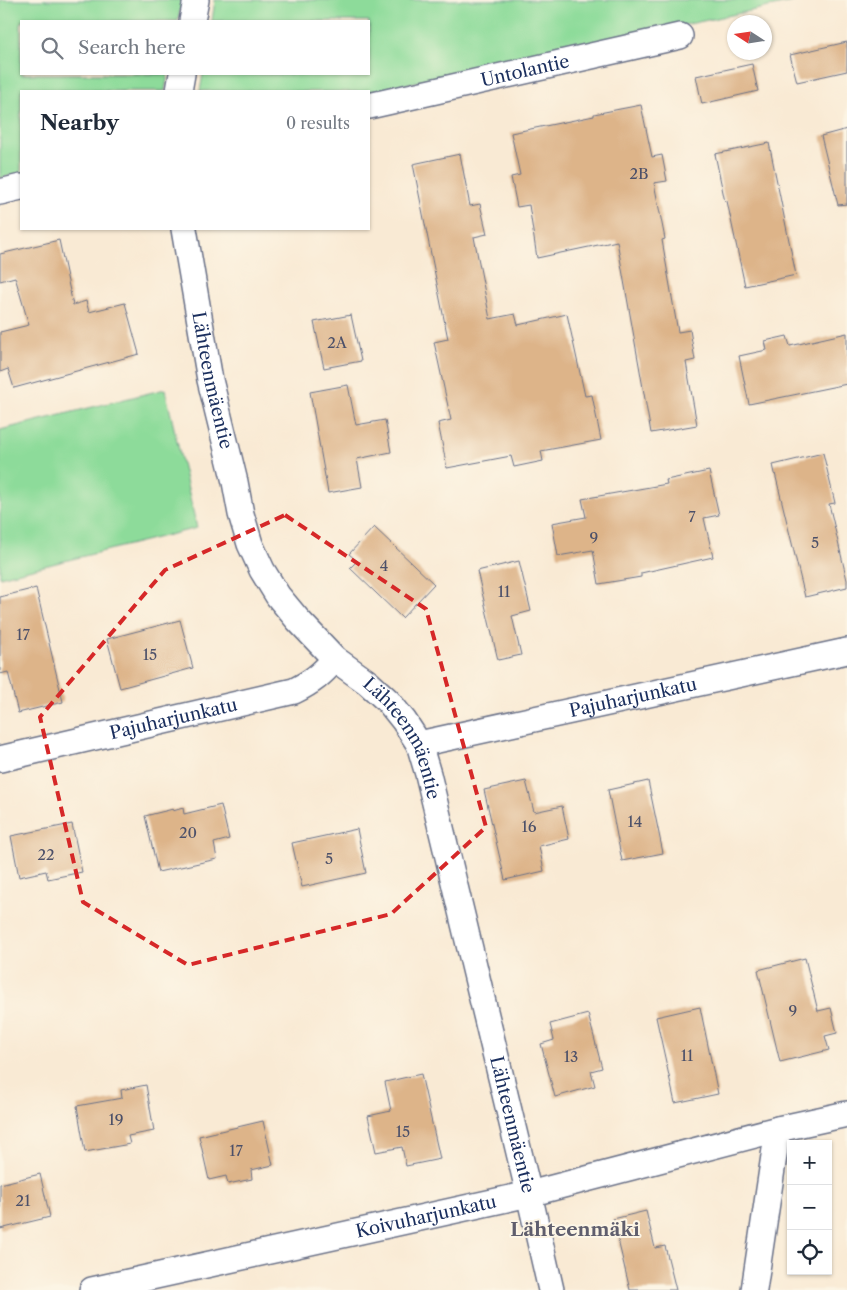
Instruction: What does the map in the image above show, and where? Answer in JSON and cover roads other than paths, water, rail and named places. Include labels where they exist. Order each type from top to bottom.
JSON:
[{"type":"street","points":[[192,20],[196,0]]},
{"type":"street","name":"Untolantie","points":[[370,106],[680,36]]},
{"type":"street","points":[[179,90],[182,75]]},
{"type":"street","points":[[0,192],[20,187]]},
{"type":"street","name":"Lähteenmäentie","points":[[184,230],[210,380],[241,514],[250,544],[262,570],[278,596],[298,620],[335,659],[367,682],[388,701],[419,744],[428,774],[551,1290]]},
{"type":"street","name":"Pajuharjunkatu","points":[[419,744],[847,650]]},
{"type":"street","name":"Pajuharjunkatu","points":[[0,759],[294,691],[310,683],[324,672],[335,659]]},
{"type":"street","name":"Koivuharjunkatu","points":[[92,1290],[529,1194],[778,1129],[847,1114]]},
{"type":"street","points":[[754,1290],[778,1129]]},
{"type":"district","name":"Lähteenmäki","points":[[575,1229]]}]
